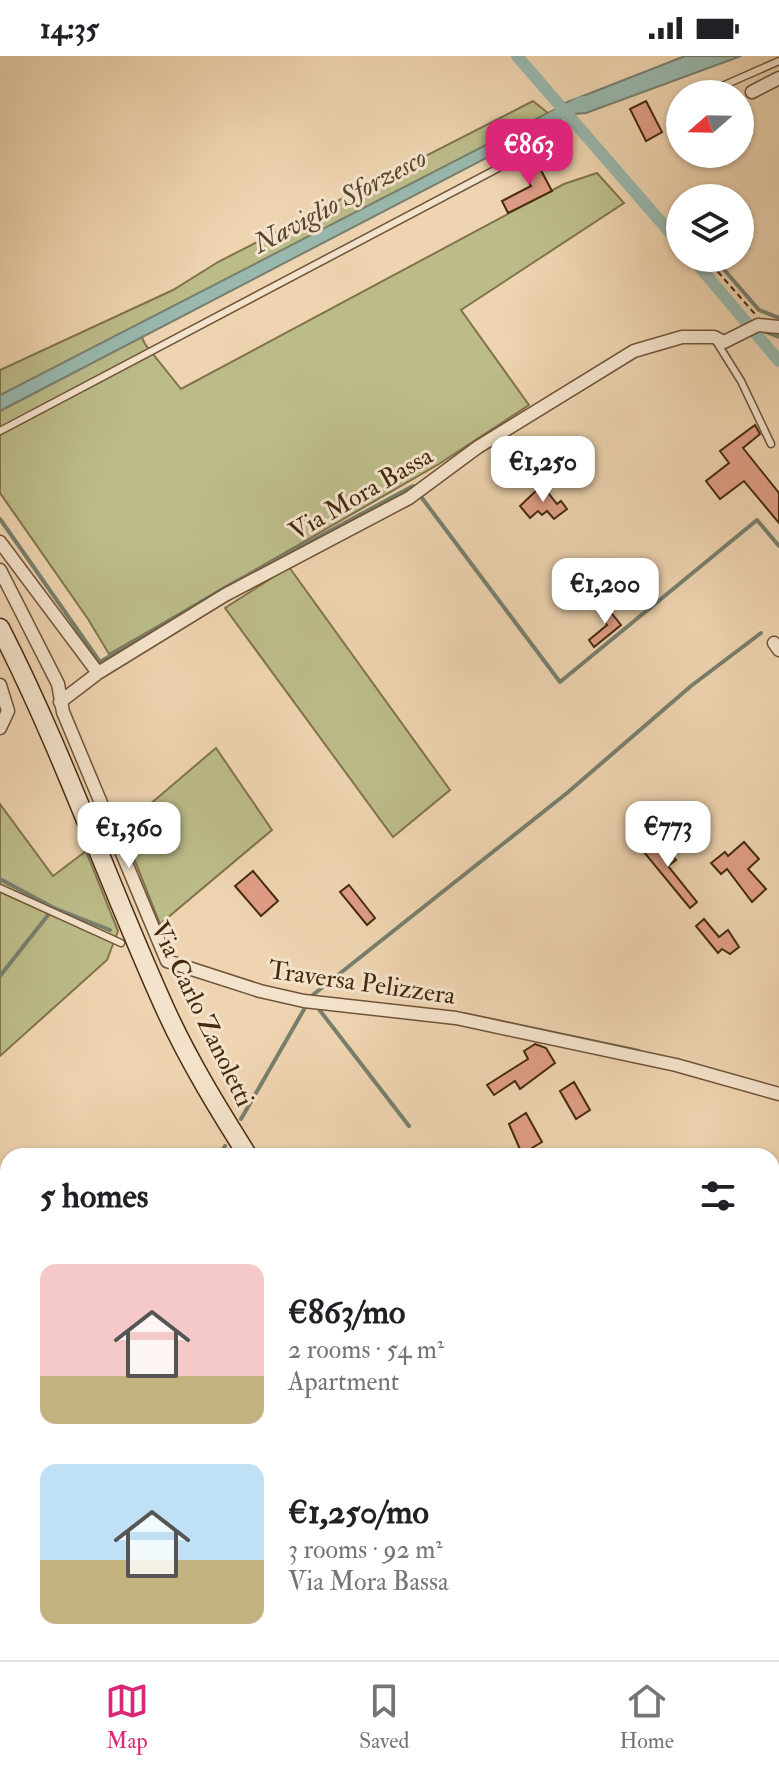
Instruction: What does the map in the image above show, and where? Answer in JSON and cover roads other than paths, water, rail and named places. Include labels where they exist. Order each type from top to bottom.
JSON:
[{"type":"main road","name":"Via Carlo Zanoletti","points":[[0,628],[34,697],[168,1016],[199,1076],[243,1148]]},
{"type":"street","points":[[754,91],[779,78]]},
{"type":"street","name":"Via Mora Bassa","points":[[60,702],[98,673],[225,595],[418,492],[531,413],[634,351],[682,337],[714,337],[724,342],[761,324],[779,327]]},
{"type":"street","points":[[0,542],[98,673]]},
{"type":"street","points":[[0,570],[58,684],[60,702]]},
{"type":"street","points":[[0,685],[8,711],[0,728]]},
{"type":"street","name":"Traversa Pelizzera","points":[[60,702],[167,961],[260,991],[304,1001],[456,1018],[676,1065],[779,1094]]},
{"type":"lane","points":[[736,80],[779,61]]},
{"type":"lane","points":[[0,431],[557,137]]},
{"type":"lane","points":[[714,337],[741,381],[771,444]]},
{"type":"lane","points":[[0,888],[121,943]]},
{"type":"water","points":[[685,56],[741,56],[676,80],[666,80],[666,84],[586,113],[574,114],[565,103]]},
{"type":"water","points":[[556,109],[563,118],[0,411],[0,395]]},
{"type":"waterway","points":[[517,56],[666,228]]},
{"type":"waterway","name":"Naviglio Sforzesco","points":[[545,122],[582,102]]},
{"type":"waterway","points":[[704,272],[779,361]]},
{"type":"waterway","points":[[726,272],[759,310],[779,318]]},
{"type":"waterway","points":[[756,334],[763,331],[779,337]]},
{"type":"waterway","points":[[0,519],[100,662],[228,586],[413,486],[560,682],[757,520],[779,546]]},
{"type":"waterway","points":[[309,998],[567,793],[691,686],[761,633]]},
{"type":"waterway","points":[[0,879],[54,908],[110,930]]},
{"type":"waterway","points":[[0,976],[52,910]]},
{"type":"waterway","points":[[241,1119],[306,1006]]},
{"type":"waterway","points":[[318,1008],[409,1126]]},
{"type":"waterway","points":[[464,1014],[639,1051]]}]
